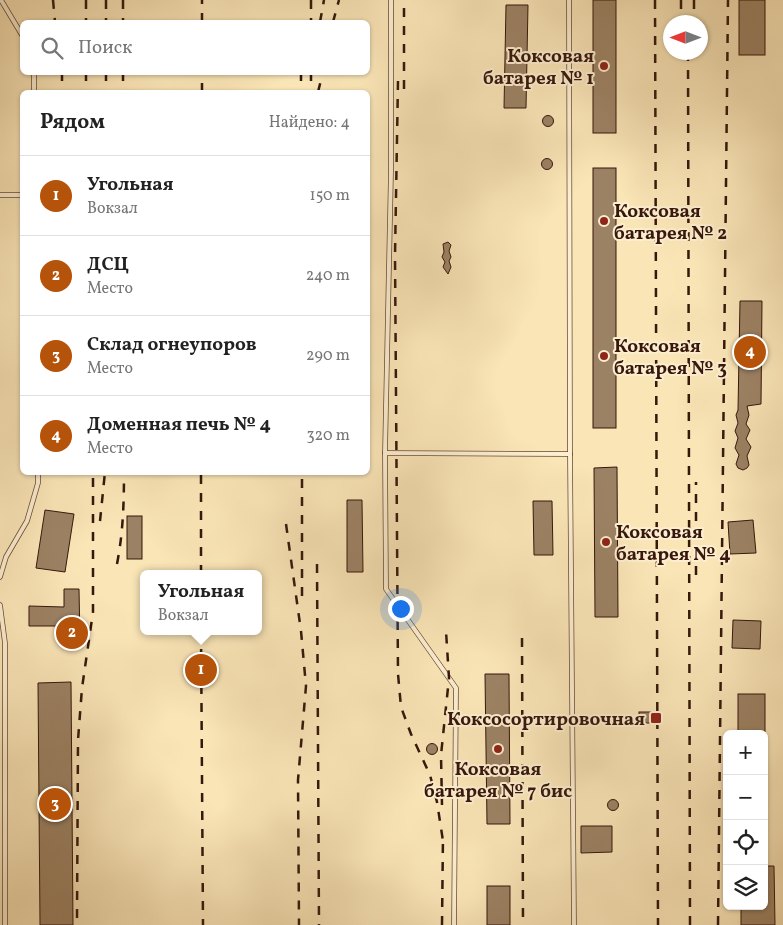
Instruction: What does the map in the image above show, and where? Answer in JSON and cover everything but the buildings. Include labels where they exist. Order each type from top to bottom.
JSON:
[{"type":"lane","points":[[0,0],[20,31]]},
{"type":"lane","points":[[391,0],[391,171],[385,453],[386,589],[456,688],[454,925]]},
{"type":"lane","points":[[569,0],[574,925]]},
{"type":"lane","points":[[34,75],[34,90]]},
{"type":"lane","points":[[0,195],[20,195]]},
{"type":"lane","points":[[385,453],[570,454]]},
{"type":"lane","points":[[0,577],[6,556],[27,521],[38,483],[38,475]]},
{"type":"lane","points":[[0,605],[5,643],[5,925]]},
{"type":"railway","points":[[53,0],[55,20]]},
{"type":"railway","points":[[86,0],[86,20]]},
{"type":"railway","points":[[106,0],[106,20]]},
{"type":"railway","points":[[123,0],[123,20]]},
{"type":"railway","points":[[202,0],[202,20]]},
{"type":"railway","points":[[311,0],[311,20]]},
{"type":"railway","points":[[320,20],[324,0]]},
{"type":"railway","points":[[334,20],[339,0]]},
{"type":"railway","points":[[404,0],[404,89]]},
{"type":"railway","points":[[655,0],[658,925]]},
{"type":"railway","points":[[681,0],[681,15]]},
{"type":"railway","points":[[694,0],[694,15]]},
{"type":"railway","points":[[718,925],[728,0]]},
{"type":"railway","points":[[688,60],[690,925]]},
{"type":"railway","points":[[62,75],[62,90]]},
{"type":"railway","points":[[86,75],[86,90]]},
{"type":"railway","points":[[106,75],[106,90]]},
{"type":"railway","points":[[123,75],[123,90]]},
{"type":"railway","points":[[202,75],[202,90]]},
{"type":"railway","points":[[301,75],[301,90]]},
{"type":"railway","points":[[311,75],[311,90]]},
{"type":"railway","points":[[318,90],[322,75]]},
{"type":"railway","points":[[398,81],[395,255],[398,674],[401,707],[430,775],[437,802],[443,841]]},
{"type":"railway","points":[[77,918],[78,740],[82,688],[93,612],[93,475]]},
{"type":"railway","points":[[100,521],[105,475]]},
{"type":"railway","points":[[117,564],[123,518],[124,475]]},
{"type":"railway","points":[[201,475],[201,570]]},
{"type":"railway","points":[[302,475],[302,596]]},
{"type":"railway","points":[[696,482],[696,575]]},
{"type":"railway","points":[[286,524],[301,631],[306,686],[298,780],[299,925]]},
{"type":"railway","points":[[317,564],[319,925]]},
{"type":"railway","points":[[442,805],[441,755],[449,678],[446,631]]},
{"type":"railway","points":[[201,635],[203,925]]},
{"type":"railway","points":[[522,638],[523,925]]},
{"type":"railway","points":[[442,925],[443,835]]},
{"type":"place","name":"Коксовая батарея № 1","points":[[604,66]]},
{"type":"place","name":"Коксовая батарея № 2","points":[[604,221]]},
{"type":"place","name":"Доменная печь № 4","points":[[750,352]]},
{"type":"place","name":"Коксовая батарея № 3","points":[[604,356]]},
{"type":"place","name":"Коксовая батарея № 4","points":[[606,542]]},
{"type":"place","name":"ДСЦ","points":[[72,633]]},
{"type":"place","name":"Угольная","points":[[201,670]]},
{"type":"place","name":"Коксосортировочная","points":[[656,718]]},
{"type":"place","name":"Коксовая батарея № 7 бис","points":[[498,749]]},
{"type":"place","name":"Склад огнеупоров","points":[[55,804]]}]
